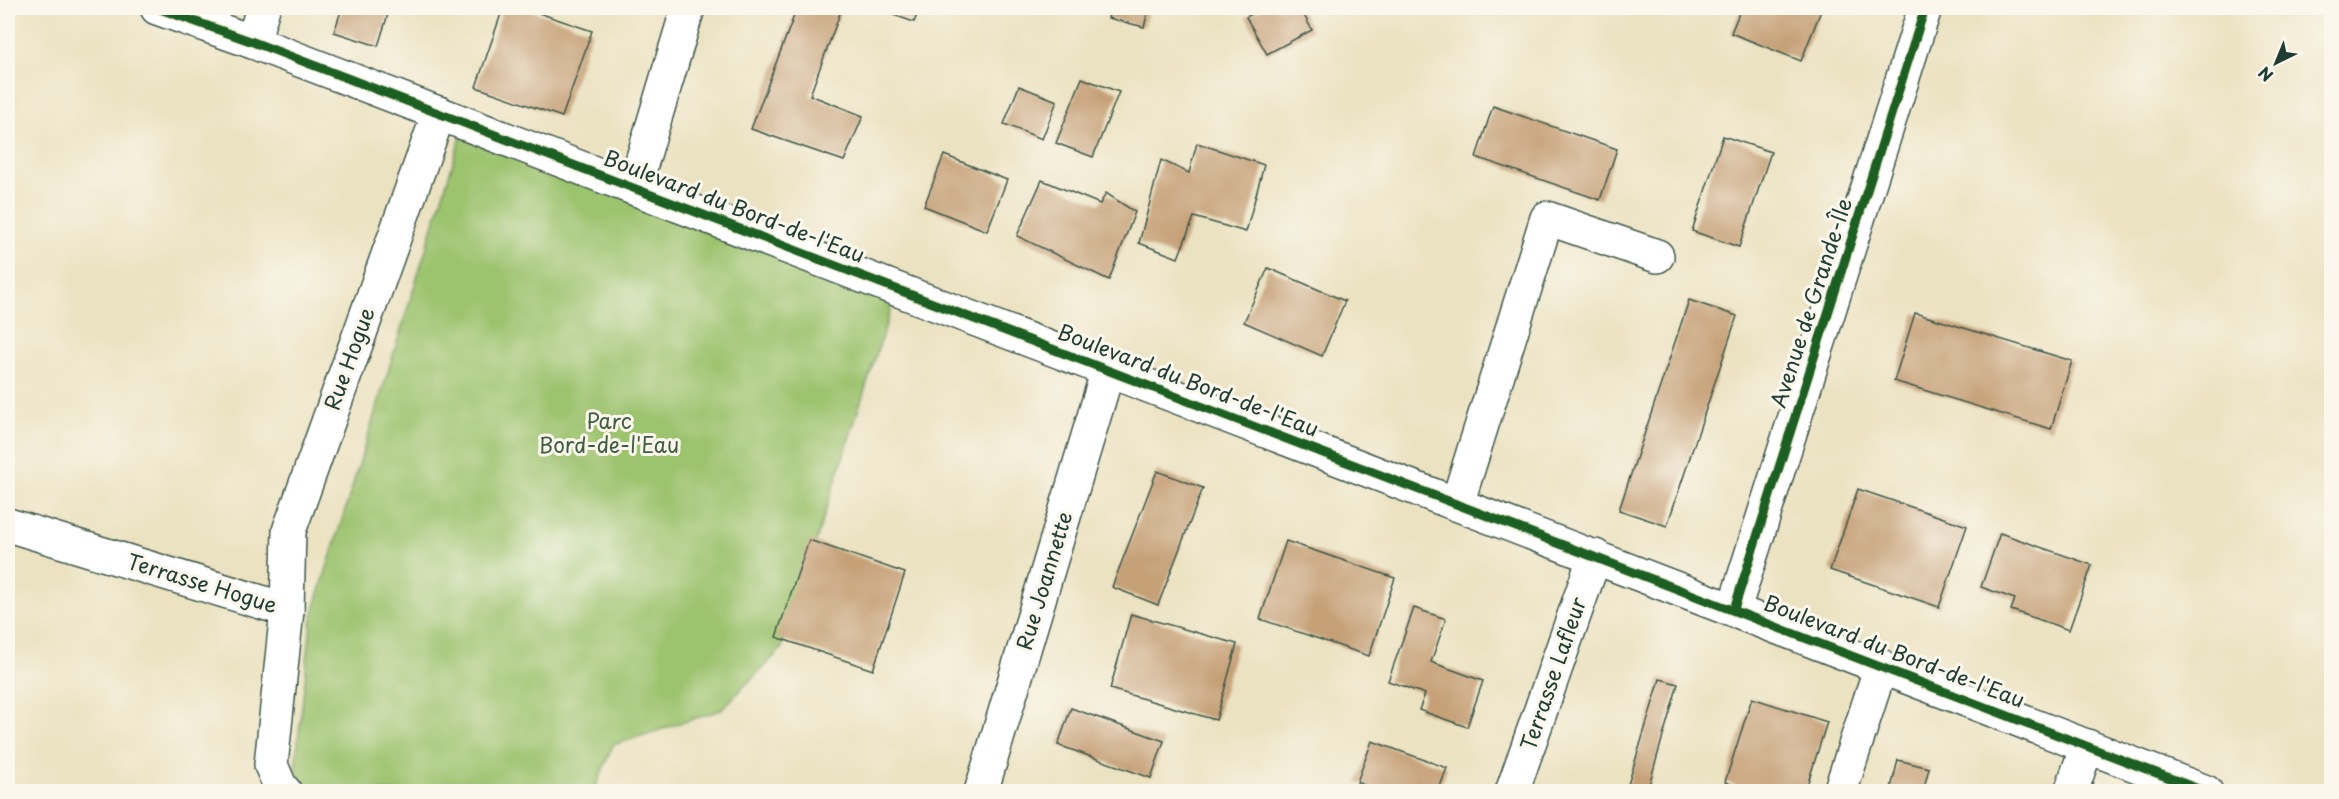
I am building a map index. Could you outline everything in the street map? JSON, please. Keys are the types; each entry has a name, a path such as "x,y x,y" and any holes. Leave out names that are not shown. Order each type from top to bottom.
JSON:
{"street":[{"name":"Boulevard du Bord-de-l'Eau","path":"157,8 439,113 2206,792"},
{"path":"253,42 263,8"},
{"path":"634,188 688,8"},
{"name":"Avenue de Grande-Île","path":"1734,609 1925,8"},
{"name":"Rue Hogue","path":"286,610 289,531 439,113"},
{"path":"1457,504 1547,218 1657,256"},
{"name":"Rue Joannette","path":"981,792 1108,370"},
{"name":"Terrasse Hogue","path":"8,525 286,610 271,765 285,792"},
{"name":"Terrasse Lafleur","path":"1512,792 1595,556"},
{"path":"1840,792 1881,666"},
{"path":"2071,792 2087,746"}],"green space":[{"name":"Parc Bord-de-l'Eau","path":"463,130 901,278 781,649 721,710 613,745 594,791 309,792 294,777 312,616"}],"building":[{"path":"342,8 390,8 378,46 334,32"},
{"path":"503,8 524,8 592,31 562,117 476,87"},
{"path":"797,8 842,8 810,95 863,116 844,161 751,129"},
{"path":"877,8 920,8 914,22"},
{"path":"1111,8 1149,8 1144,27 1108,18"},
{"path":"1263,8 1300,8 1312,30 1267,54 1246,17"},
{"path":"1741,8 1822,8 1801,61 1731,33"},
{"path":"1082,78 1119,92 1093,157 1056,143"},
{"path":"1019,86 1057,101 1042,139 1004,124"},
{"path":"1493,106 1617,149 1600,200 1476,157"},
{"path":"1723,136 1771,152 1739,247 1692,231"},
{"path":"1197,143 1264,165 1246,232 1194,217 1178,258 1139,243 1161,160 1189,173"},
{"path":"944,155 1007,180 987,231 924,206"},
{"path":"1042,180 1100,204 1106,193 1135,212 1109,280 1017,236"},
{"path":"1268,268 1345,301 1322,356 1244,322"},
{"path":"1689,300 1737,316 1667,526 1619,510"},
{"path":"1915,313 2072,361 2051,429 1894,381"},
{"path":"1157,471 1203,488 1158,605 1112,587"},
{"path":"1858,489 1967,526 1939,607 1830,570"},
{"path":"2000,533 2092,565 2069,630 2011,610 2015,599 1981,587"},
{"path":"809,540 905,573 873,670 776,637"},
{"path":"1286,541 1395,578 1369,656 1260,619"},
{"path":"1414,608 1446,619 1431,662 1483,681 1467,727 1419,710 1425,694 1388,681"},
{"path":"1131,614 1237,644 1216,720 1110,689"},
{"path":"1660,679 1678,684 1647,792 1639,792 1627,788"},
{"path":"1752,698 1827,722 1805,792 1754,792 1725,782"},
{"path":"1071,708 1164,741 1151,778 1058,745"},
{"path":"1372,741 1447,768 1438,792 1381,792 1357,782"},
{"path":"1898,760 1929,768 1923,792 1890,792"}],"cycle path":[{"path":"157,8 253,42 2206,792"},
{"path":"1734,609 1925,8"}]}
